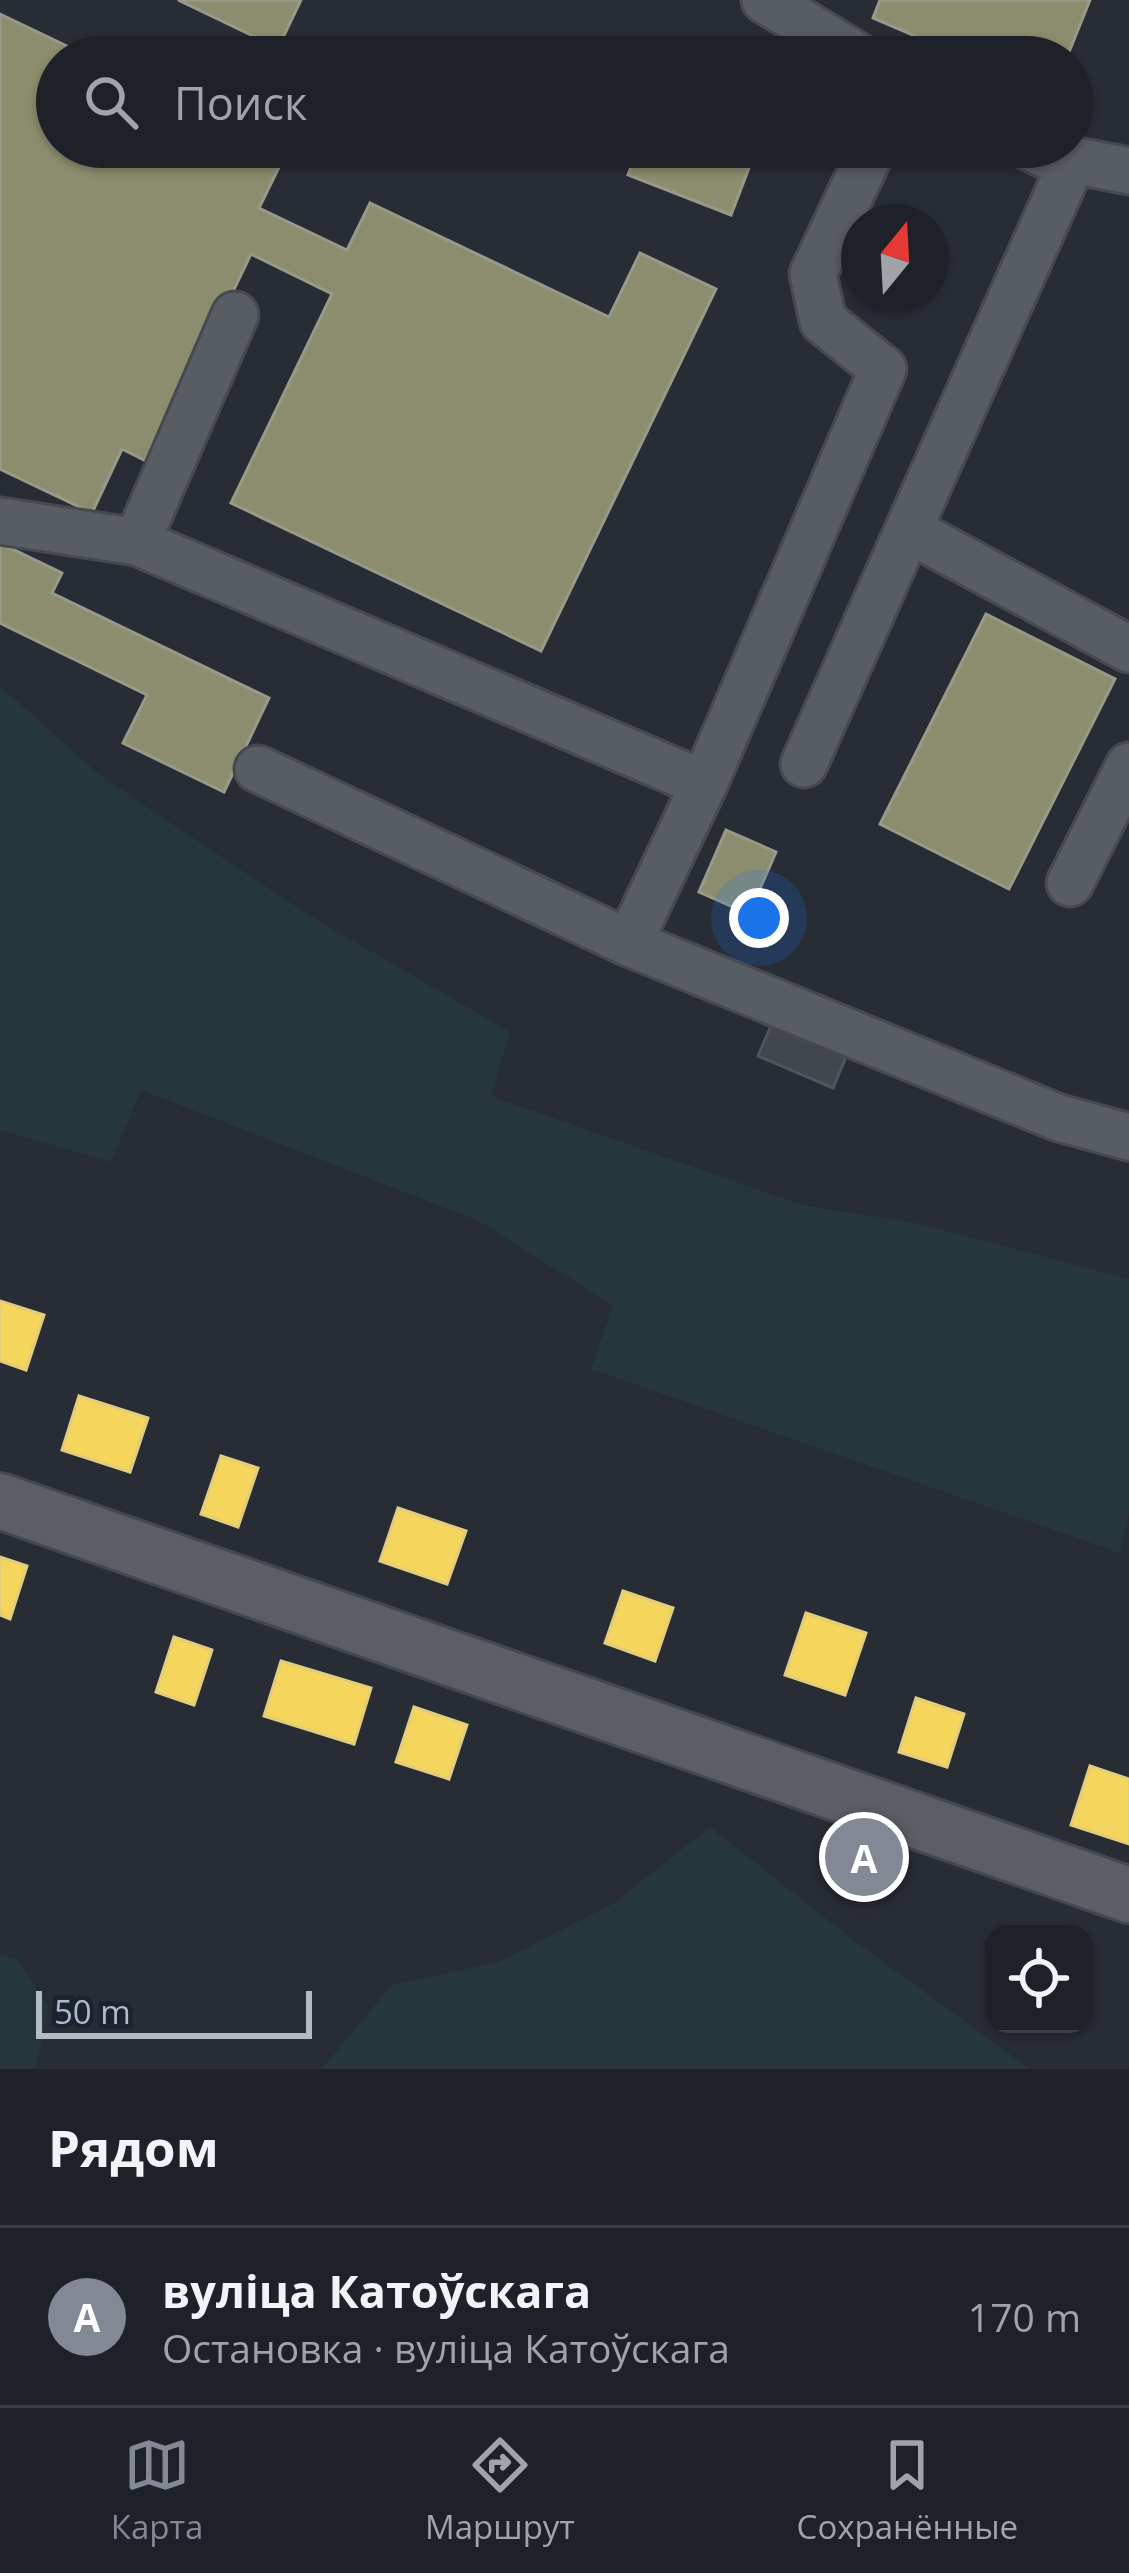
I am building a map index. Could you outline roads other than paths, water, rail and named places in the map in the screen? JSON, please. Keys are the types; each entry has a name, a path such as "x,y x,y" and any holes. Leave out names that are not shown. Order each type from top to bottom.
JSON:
{"main road":[{"path":"0,1501 1129,1895"}],"lane":[{"path":"765,0 825,36"},
{"path":"1093,164 1129,171"},
{"path":"629,943 704,784 883,369 823,321 813,274 863,168"},
{"path":"804,764 1069,168"},
{"path":"137,542 235,315"},
{"path":"0,521 137,542 704,784"},
{"path":"908,530 1129,649"},
{"path":"1070,883 1129,766"},
{"path":"258,769 629,943 1059,1118 1129,1137"}],"place":[{"name":"вуліца Катоўскага","path":"864,1857"}]}
